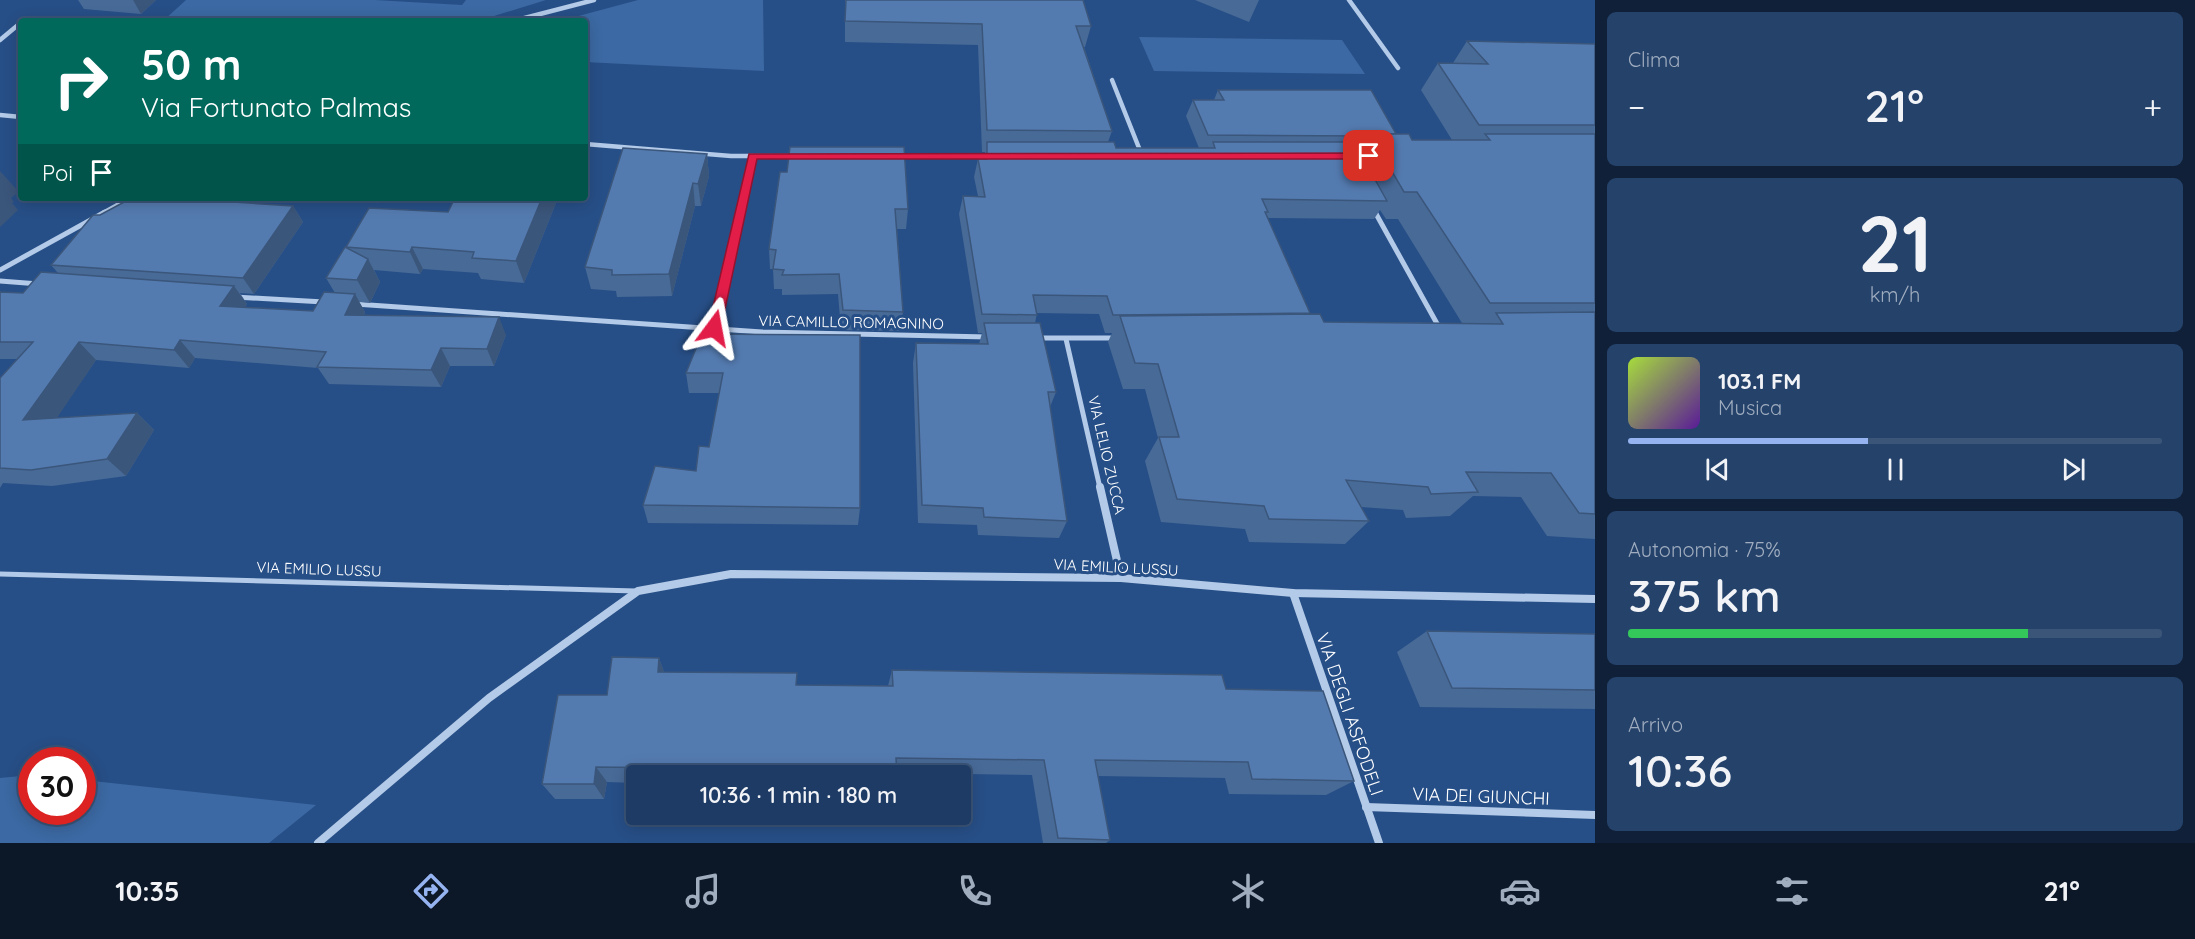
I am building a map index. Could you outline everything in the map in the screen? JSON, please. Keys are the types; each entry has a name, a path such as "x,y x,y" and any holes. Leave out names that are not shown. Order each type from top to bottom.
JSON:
{"street":[{"path":"525,18 594,0"},
{"path":"1349,0 1398,68"},
{"path":"0,40 18,25"},
{"path":"1112,81 1142,156 1130,156"},
{"path":"0,115 18,117"},
{"path":"588,144 752,156 810,156"},
{"path":"714,328 752,156"},
{"path":"893,156 999,156"},
{"path":"1368,198 1442,333"},
{"path":"0,270 125,201"},
{"path":"0,281 42,284"},
{"path":"231,296 337,303"},
{"name":"VIA CAMILLO ROMAGNINO","path":"349,304 762,332 996,337"},
{"path":"1431,333 1452,333"},
{"path":"1031,338 1125,338"},
{"name":"VIA LELIO ZUCCA","path":"1066,339 1121,578"},
{"name":"VIA EMILIO LUSSU","path":"318,843 489,698 638,591 731,574 1121,578 1293,593 1595,599"},
{"name":"VIA DEGLI ASFODELI","path":"1293,593 1379,843"},
{"name":"VIA DEI GIUNCHI","path":"1366,807 1595,815"}],"lane":[{"name":"VIA EMILIO LUSSU","path":"0,574 638,591"}],"shaded area":[{"path":"186,0 375,0 462,5 466,0 546,0 488,18 166,18"},
{"path":"638,0 763,0 764,71 588,62 588,18 571,18"},
{"path":"1139,37 1342,40 1365,74 1154,71"},
{"path":"18,776 18,825 96,825 96,781 316,805 269,843 0,843 0,778"}],"building":[{"path":"846,0 1083,0 1091,26 1076,26 1112,131 987,130 982,24 845,21"},
{"path":"1467,41 1595,44 1595,125 1479,125 1438,63 1488,64"},
{"path":"1218,90 1371,90 1396,134 1370,134 1369,136 1208,135 1193,100 1224,100"},
{"path":"1370,134 1409,134 1412,140 1490,140 1485,134 1595,134 1595,303 1490,303 1417,192 1404,192"},
{"path":"987,142 1114,142 1116,148 1215,148 1213,142 1354,142 1387,201 1262,199 1268,212 1265,212 1310,313 1113,315 1107,296 1033,295 1037,315 982,314 963,196 985,197 978,159 987,159"},
{"path":"790,147 904,147 908,209 895,209 903,312 843,310 839,274 782,275 784,270 773,269 776,250 769,249 780,172 787,172"},
{"path":"623,148 707,154 698,184 693,183 669,274 612,275 612,270 585,267"},
{"path":"126,201 218,201 293,206 243,278 51,265 93,215 100,215"},
{"path":"454,201 541,201 516,261 472,258 474,252 412,247 410,252 346,247 369,208 448,212"},
{"path":"345,247 368,259 357,280 326,278"},
{"path":"41,272 234,286 220,306 313,311 324,292 355,294 345,315 499,317 487,349 441,348 431,370 317,367 326,352 180,340 174,350 79,342 23,420 137,413 107,459 31,470 0,468 0,378 33,342 0,342 0,292 23,293"},
{"path":"1595,312 1595,514 1579,513 1551,473 1466,472 1478,492 1431,494 1428,487 1346,480 1369,521 1269,519 1264,506 1177,499 1159,437 1179,437 1158,364 1135,363 1120,316 1320,314 1324,322 1503,324 1496,313"},
{"path":"984,323 1040,323 1056,392 1048,392 1067,521 984,517 983,508 922,505 916,343 988,344"},
{"path":"702,334 860,335 860,508 643,505 655,466 696,471 699,446 709,447 723,373 686,373"},
{"path":"1427,631 1595,634 1595,690 1452,688"},
{"path":"612,657 659,658 658,672 797,673 796,685 893,686 892,670 1222,675 1226,689 1323,691 1354,781 1252,779 1248,762 1095,760 1110,840 1058,838 1044,760 896,758 896,765 626,765 626,767 596,767 594,784 542,784 558,695 607,695"}],"route":[{"path":"714,328 752,156 1369,156"}]}
